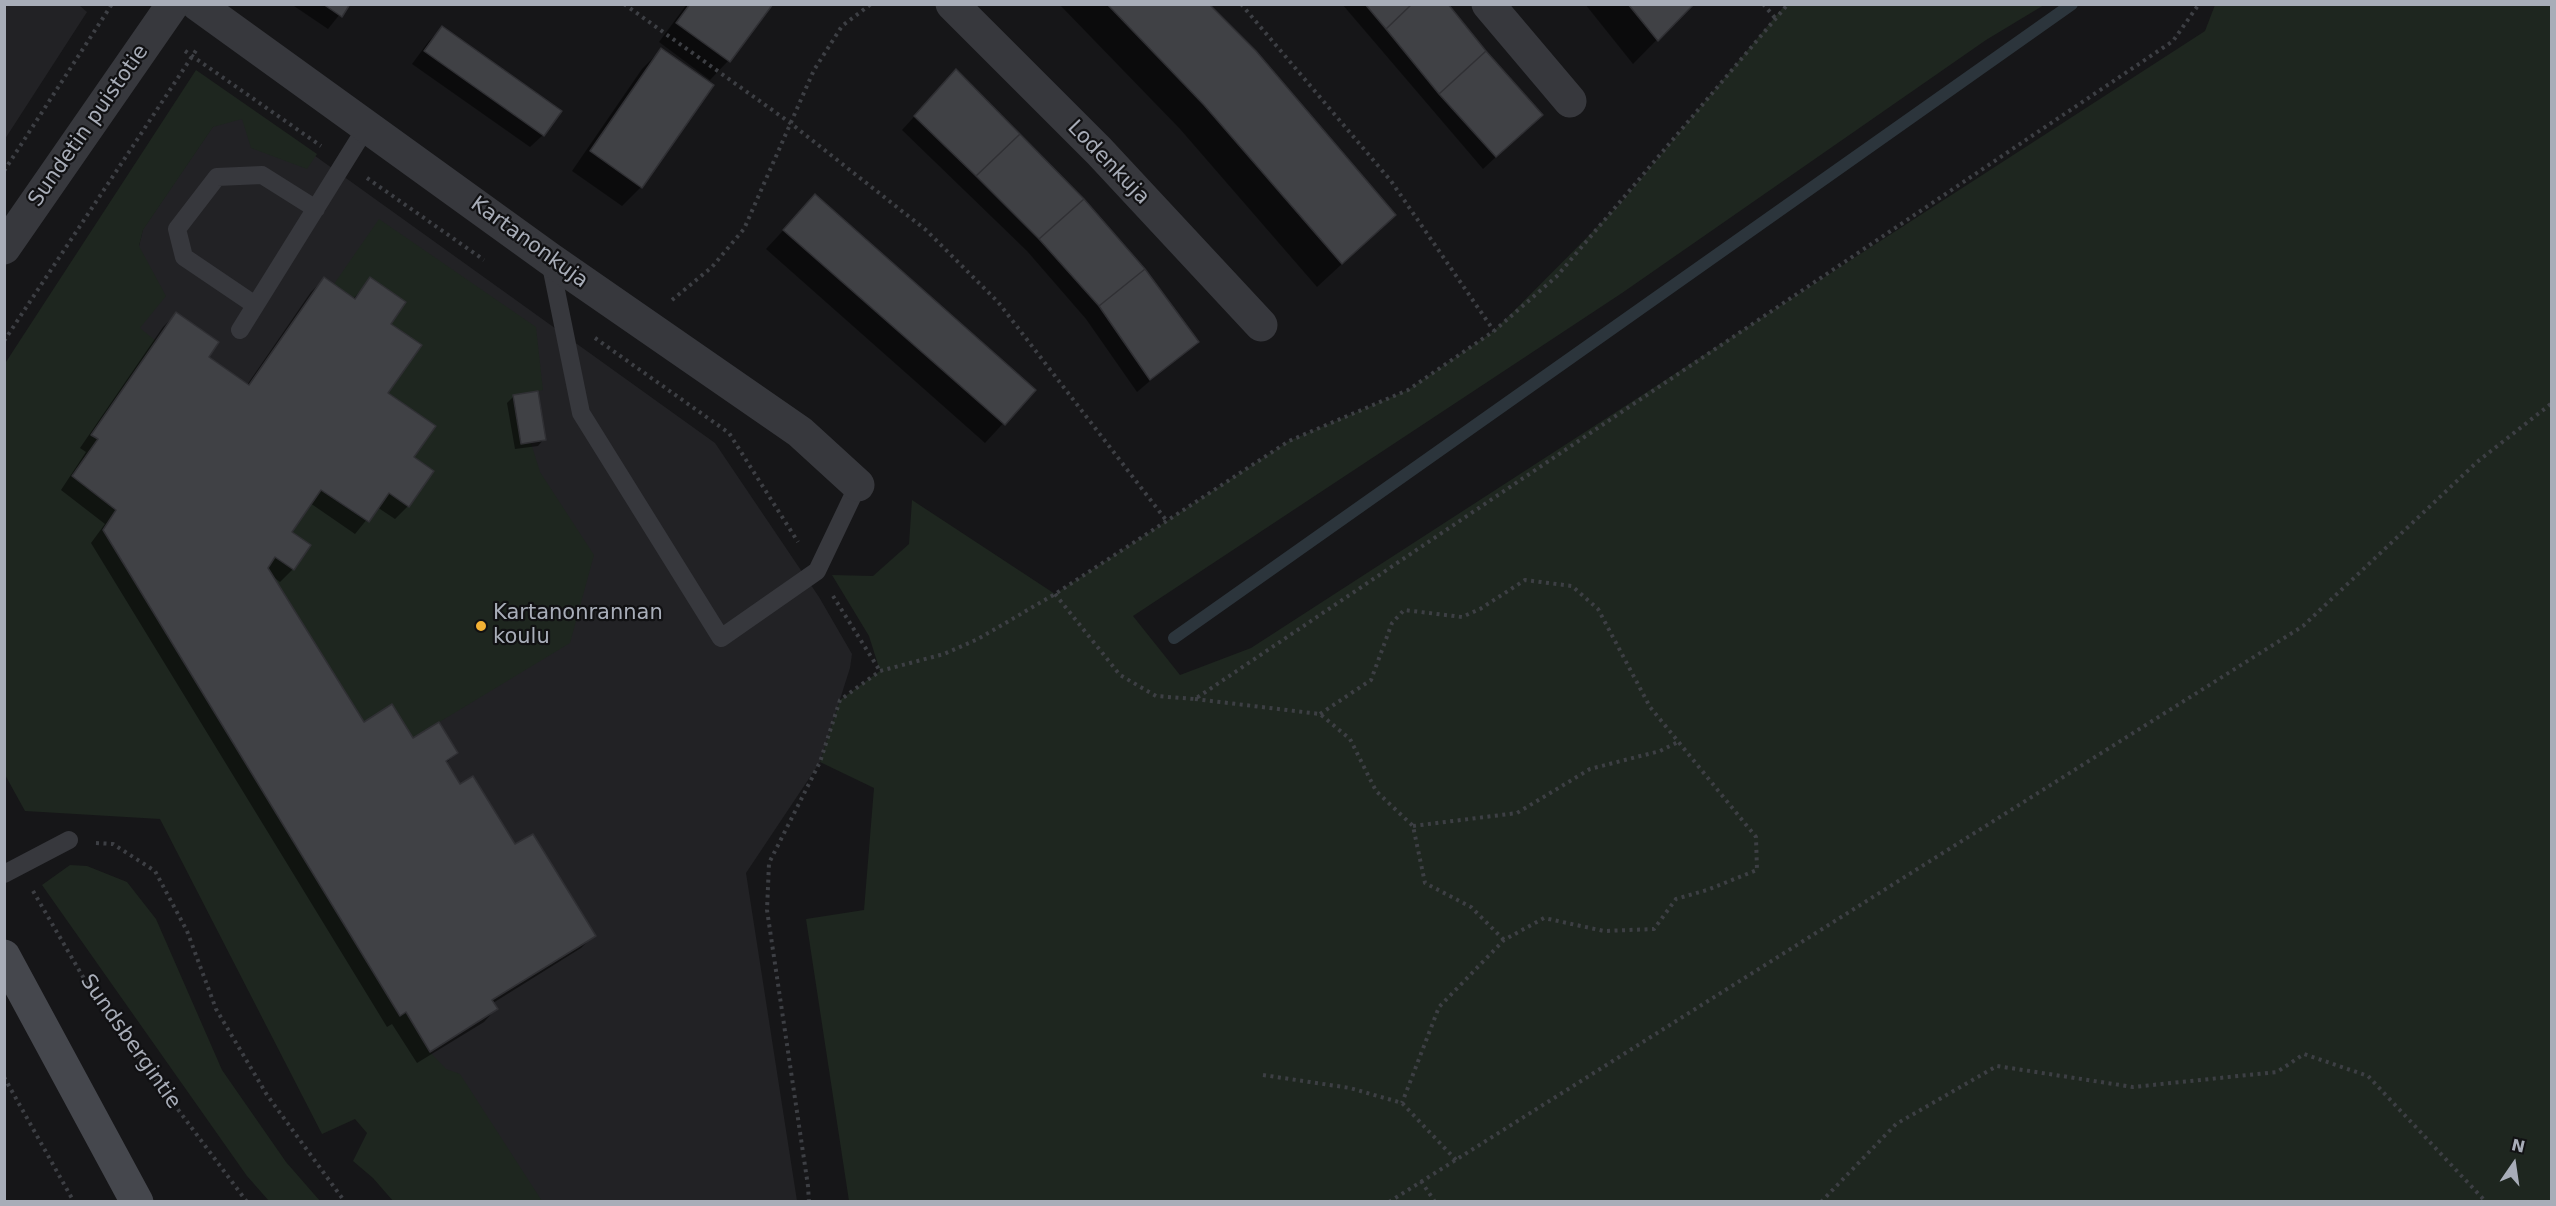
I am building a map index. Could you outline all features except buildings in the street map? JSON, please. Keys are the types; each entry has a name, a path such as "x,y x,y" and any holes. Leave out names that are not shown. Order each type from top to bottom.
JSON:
{"main road":[{"path":"4,956 137,1202"}],"street":[{"name":"Sundetin puistotie","path":"4,248 173,4"},
{"name":"Lodenkuja","path":"952,4 1099,151 1261,325"},
{"path":"1488,4 1570,101"},
{"name":"Kartanonkuja","path":"209,14 550,259 800,432 858,485"}],"lane":[{"path":"240,330 367,126"},
{"path":"255,306 184,257 177,229 217,177 262,175 316,209"},
{"path":"550,259 581,413 721,638 817,571 858,485"},
{"path":"4,874 69,840"}],"path":[{"path":"4,171 112,4"},
{"path":"624,4 789,122 926,230 998,302 1166,520"},
{"path":"611,349 712,267 744,229 789,122 814,70 842,26 871,4"},
{"path":"1241,4 1391,181 1494,331"},
{"path":"1763,4 1776,19"},
{"path":"809,1202 767,910 768,863 820,762 840,700 880,671 944,654 978,639 1055,594 1289,441 1408,390 1494,331 1557,276 1788,4"},
{"path":"1195,699 2173,41 2199,4"},
{"path":"4,341 191,55 209,14"},
{"path":"1389,1202 2302,626 2477,462 2552,403"},
{"path":"1320,714 1371,680 1392,623 1404,610 1462,617 1480,609 1525,580 1572,586 1598,609 1650,707 1756,837 1757,870 1707,890 1676,899 1654,928 1604,931 1544,918 1504,940 1439,1007 1402,1103"},
{"path":"1055,594 1120,675 1156,696 1320,714 1350,739 1376,791 1413,826 1425,883 1471,908 1504,940"},
{"path":"1413,826 1517,813 1590,769 1660,751 1678,742"},
{"path":"69,840 113,844 155,871 187,931 216,1009 267,1095 345,1202"},
{"name":"Sundsbergintie","path":"29,885 97,1000 247,1202"},
{"path":"1821,1202 1896,1124 1997,1066 2133,1087 2277,1072 2304,1054 2368,1076 2486,1202"},
{"path":"1263,1075 1350,1088 1402,1103 1456,1160"},
{"path":"4,1077 74,1202"},
{"path":"1421,1181 1434,1202"}],"shaded area":[{"path":"5,4 79,5 87,12 5,139"},
{"path":"1785,5 2044,5 1986,40 1622,293 1133,616 1180,675 1251,648 2205,31 2215,5 2551,5 2551,1201 849,1201 806,919 864,910 874,788 820,762 840,700 880,671 869,636 832,575 873,576 909,544 912,500 1055,594 1289,441 1408,390 1494,331 1620,204"},
{"path":"196,70 317,154 307,169 251,148 242,119 213,127 143,230 139,246 166,296 140,328 156,341 91,434 98,439 73,476 116,510 103,530 400,1015 406,1012 430,1052 446,1069 460,1074 542,1201 393,1201 373,1178 353,1161 367,1133 355,1119 322,1134 160,819 25,811 4,773 4,365"},
{"name":"Kartanonrannan koulu","path":"233,97 715,443 819,597 852,654 850,668 820,762 746,873 797,1201 513,1201 13,430 139,246 143,229"},
{"path":"379,219 536,327 543,390 513,396 521,444 531,443 540,472 594,555 570,643 413,738 392,705 364,722 268,568 275,557 294,570 311,546 292,532 321,490 368,522 389,493 409,507 434,471 414,457 435,426 388,393 421,346 334,284"},
{"path":"70,865 87,866 127,882 156,919 222,1070 286,1162 320,1201 269,1201 247,1176 42,885"}],"waterway":[{"path":"1174,638 2072,4"}],"place":[{"name":"Kartanonrannan koulu","path":"481,626"}]}
